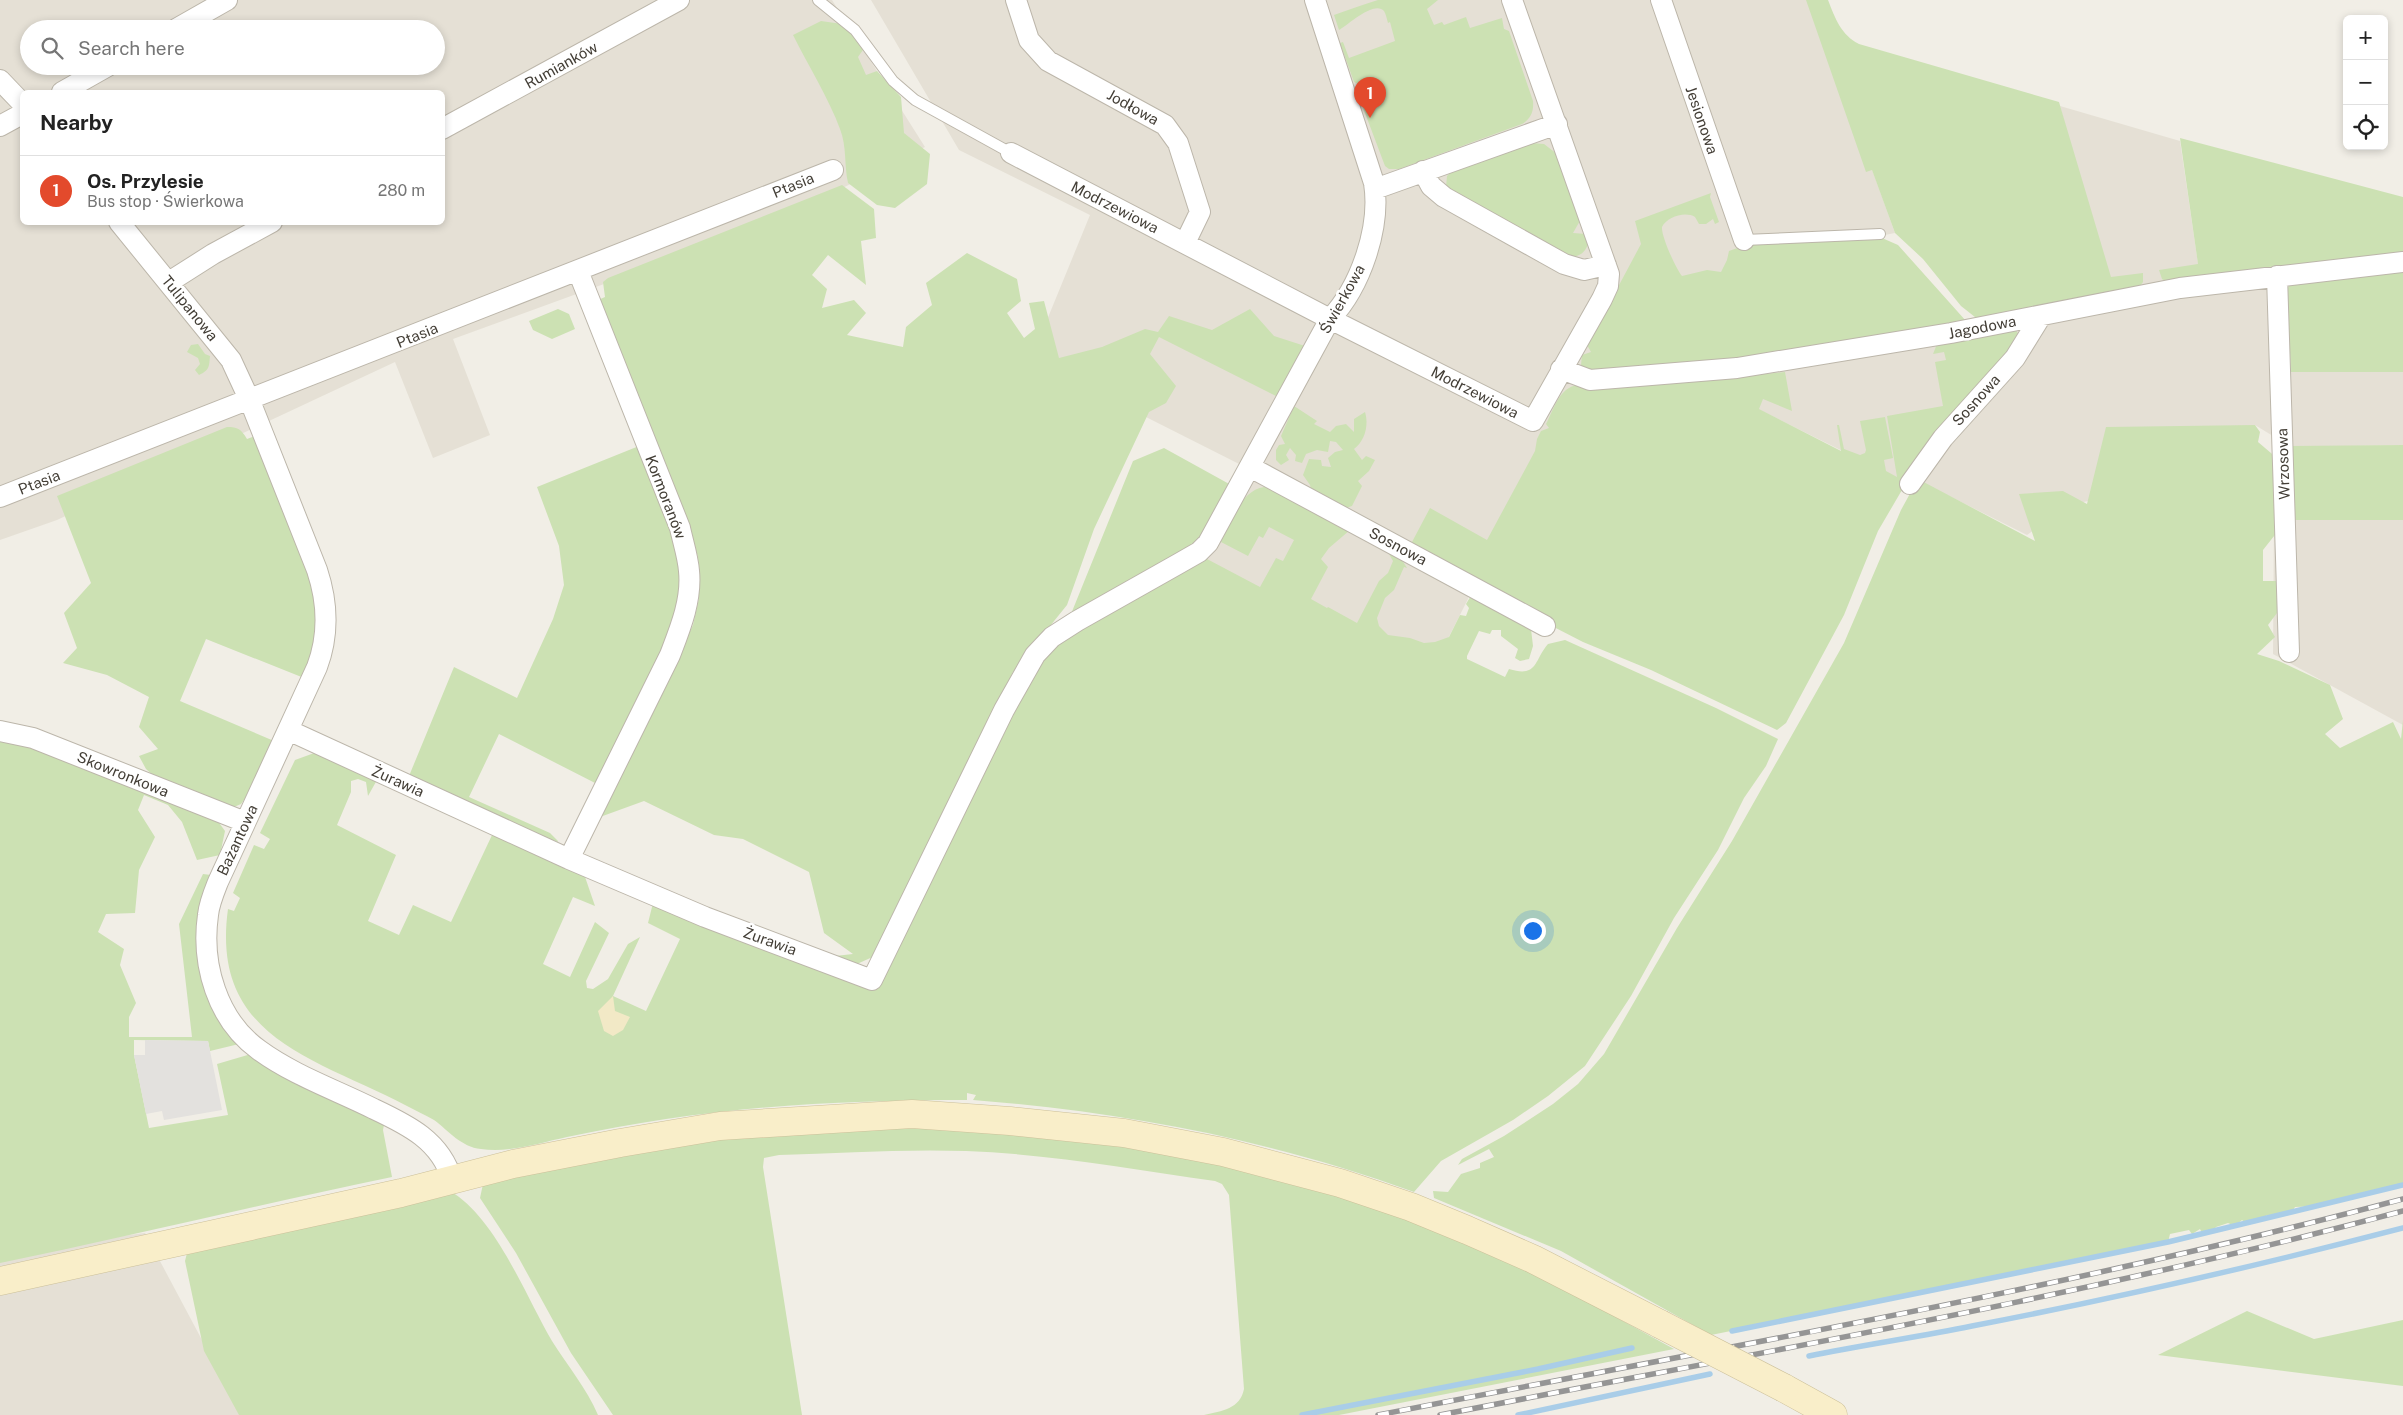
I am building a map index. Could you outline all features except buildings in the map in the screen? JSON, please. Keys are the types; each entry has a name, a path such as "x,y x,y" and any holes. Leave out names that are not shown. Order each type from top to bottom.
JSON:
{"main road":[{"path":"0,1281 401,1193 513,1164 720,1126 912,1114 1010,1121 1124,1133 1223,1152 1340,1183 1411,1207 1533,1259 1833,1415"}],"street":[{"path":"192,20 227,0"},
{"name":"Jodłowa","path":"1016,0 1029,40 1048,60 1165,125 1178,143 1200,212 1185,243"},
{"name":"Świerkowa","path":"1076,621 1199,552 1208,542 1330,319 1342,304 1367,253 1372,233 1374,189 1315,0"},
{"name":"Modrzewiowa","path":"1011,153 1330,319 1533,421 1606,291 1609,278 1557,124 1512,0"},
{"name":"Jesionowa","path":"1661,0 1744,240"},
{"name":"Rumianków","path":"445,127 670,2"},
{"path":"66,90 92,75"},
{"path":"0,80 20,101"},
{"path":"0,126 20,115"},
{"path":"1374,189 1557,124"},
{"name":"Ptasia","path":"0,497 250,401 832,170"},
{"path":"1423,172 1431,186 1444,197 1569,266 1590,270 1606,265"},
{"name":"Tulipanowa","path":"122,225 231,360 250,401"},
{"path":"169,282 213,254 266,225"},
{"name":"Jagodowa","path":"1561,369 1590,380 1737,368 2041,316 2180,288 2403,262"},
{"name":"Kormoranów","path":"569,859 670,655 682,623 688,594 690,571 680,528 578,271"},
{"name":"Wrzosowa","path":"2277,276 2288,652"},
{"name":"Sosnowa","path":"1910,484 1943,438 2015,358 2041,316"},
{"name":"Bażantowa","path":"250,401 317,570 325,598 326,626 322,655 244,822 218,882 208,913 206,948 212,983 236,1026 260,1051 290,1068 407,1125 422,1136 443,1157 452,1180"},
{"name":"Sosnowa","path":"1250,467 1545,626"},
{"name":"Żurawia","path":"288,730 569,859 705,917 872,980 1018,683 1035,654 1052,637 1076,621"},
{"name":"Skowronkowa","path":"0,731 33,738 244,822"}],"lane":[{"path":"818,0 855,30 893,81 915,100 1011,153"},
{"path":"1744,240 1880,234"}],"shaded area":[{"path":"0,0 832,0 925,147 774,222 453,339 490,435 433,458 395,362 57,520 0,540"},
{"path":"871,0 1811,0 1895,233 1726,266 1708,299 1632,275 1477,569 1468,599 1424,686 1197,571 1253,471 1031,359 1090,215 959,150"},
{"path":"2060,106 2180,141 2200,277 2283,269 2290,372 2403,372 2403,445 2291,447 2255,425 2088,501 2070,505 2027,535 1923,483 1899,479 1705,383 1694,367 2111,293"},
{"path":"2274,519 2403,519 2403,725 2273,654"},
{"path":"145,1040 208,1041 222,1110 164,1120 162,1111 146,1114 134,1055 145,1055"},
{"path":"145,1233 242,1415 0,1415 0,1251"}],"green space":[{"path":"1378,0 1438,0 1427,9 1434,25 1442,22 1444,25 1466,17 1470,28 1502,18 1504,29 1509,31 1533,101 1530,117 1522,124 1399,169 1389,169 1385,166 1359,97 1362,90 1360,85 1354,82 1340,43 1343,42 1349,58 1395,41 1390,22 1388,23 1384,11 1380,8 1367,11 1339,30 1334,15"},
{"path":"1806,0 1828,0 1843,31 1859,44 2059,102 2111,277 2143,273 2143,282 2140,286 1980,321 1961,306 1923,259 1895,233 1872,170 1866,172"},
{"path":"821,21 842,24 865,47 858,57 866,75 877,71 901,97 904,133 930,154 927,184 895,208 877,205 848,183 844,142 840,129 793,35"},
{"path":"2180,138 2403,197 2403,255 2269,267 2165,281 2162,279 2159,270 2198,264"},
{"path":"1531,143 1544,144 1557,154 1581,219 1573,233 1586,234 1588,244 1579,255 1569,257 1446,187 1447,176 1451,172"},
{"path":"842,185 874,209 876,238 861,241 866,285 828,255 812,275 827,289 822,308 854,300 866,313 847,335 903,347 906,327 932,305 926,283 967,253 1017,279 1021,301 1007,313 1024,338 1035,329 1029,303 1044,301 1059,358 1102,347 1145,329 1158,332 1169,316 1212,330 1250,309 1274,336 1305,346 1276,396 1159,337 1150,354 1176,386 1166,403 1149,412 1094,529 1067,605 1013,672 877,955 857,964 835,956 853,954 824,933 809,872 743,839 714,835 644,801 600,817 693,625 699,598 698,557 690,530 598,300 605,297 603,282 608,278"},
{"path":"1711,193 1710,197 1719,222 1715,224 1713,219 1706,224 1699,224 1695,217 1691,215 1681,215 1668,220 1662,227 1669,252 1682,276 1707,270 1721,272 1729,251 1751,243 1882,238 1898,245 1966,321 1794,354 1641,370 1585,370 1581,365 1582,355 1591,352 1587,345 1641,244 1635,221"},
{"path":"2403,270 2403,372 2291,372 2287,292 2289,284"},
{"path":"558,309 569,314 575,329 552,339 533,330 529,321"},
{"path":"2016,330 2020,337 1916,466 1878,531 1844,615 1786,723 1777,730 1651,670 1583,642 1548,624 1430,556 1412,542 1430,508 1487,540 1535,451 1537,439 1541,431 1549,428 1546,424 1559,398 1566,390 1577,385 1712,379 1785,372 1792,411 1763,399 1759,409 1841,451 1837,425 1839,425 1844,449 1860,455 1865,453 1866,450 1860,421 1885,417 1893,458 1884,460 1886,471 1897,477 1887,416 1943,406 1935,362 1946,360 1944,352 1933,354 1937,344"},
{"path":"198,344 205,354 210,356 208,367 199,375 195,370 200,364 198,358 187,352 191,345"},
{"path":"1294,406 1317,421 1314,424 1330,432 1336,426 1346,424 1354,432 1354,419 1365,412 1367,422 1365,432 1361,442 1354,449 1362,460 1366,456 1375,460 1369,471 1358,481 1362,486 1352,506 1346,508 1313,497 1310,485 1303,475 1309,459 1321,460 1322,466 1331,467 1328,458 1335,452 1343,450 1336,442 1330,441 1328,452 1317,450 1306,454 1302,463 1295,461 1296,455 1290,448 1286,455 1289,460 1281,465 1276,460 1276,450 1279,445 1285,444 1281,436"},
{"path":"2255,425 2260,432 2258,442 2278,459 2278,531 2263,550 2263,581 2280,581 2280,609 2268,625 2275,637 2257,654 2279,661 2330,685 2343,719 2325,734 2340,748 2393,722 2401,739 2403,720 2403,1185 2318,1206 2295,1207 2292,1212 2272,1217 2268,1215 2247,1224 2242,1220 2235,1226 2228,1223 2216,1227 2212,1232 2203,1235 2200,1229 2192,1234 2189,1230 2170,1234 2168,1242 1711,1335 1561,1251 1434,1198 1433,1191 1448,1192 1461,1174 1480,1168 1480,1163 1494,1157 1489,1149 1458,1165 1462,1159 1504,1136 1553,1104 1578,1084 1604,1054 1677,928 1732,841 1844,643 1901,510 1918,479 2035,541 2019,494 2063,491 2087,504 2106,427"},
{"path":"227,427 239,429 247,439 255,436 308,571 316,609 314,647 304,678 206,639 180,701 274,741 247,796 241,804 234,807 155,777 146,769 139,756 158,749 139,727 149,697 107,675 63,663 77,648 64,613 91,583 57,496"},
{"path":"2403,445 2403,520 2289,520 2289,446"},
{"path":"639,446 671,527 680,559 682,599 669,641 599,785 499,734 469,797 550,833 559,842 542,837 409,776 454,667 517,698 553,619 564,585 559,546 537,487"},
{"path":"1164,448 1231,485 1218,512 1203,534 1169,562 1071,614 1133,461"},
{"path":"1264,487 1271,488 1350,530 1329,548 1321,559 1328,567 1311,599 1357,623 1379,581 1388,573 1393,561 1389,554 1392,553 1402,560 1407,568 1404,567 1394,590 1385,598 1377,618 1379,626 1388,635 1410,638 1424,643 1435,642 1449,637 1460,615 1466,616 1469,608 1466,604 1472,594 1531,629 1533,646 1529,659 1520,661 1515,658 1518,649 1501,636 1501,630 1492,630 1490,634 1479,631 1467,659 1505,677 1509,669 1525,671 1530,669 1548,644 1565,640 1716,708 1778,739 1766,766 1744,798 1718,850 1674,918 1631,996 1585,1066 1548,1096 1513,1120 1441,1161 1414,1192 1306,1157 1252,1143 1197,1131 1086,1112 973,1100 976,1095 967,1093 967,1100 816,1104 704,1114 616,1127 514,1149 492,1150 474,1148 456,1138 434,1120 306,1057 277,1038 253,1016 236,988 227,953 228,909 234,911 240,898 233,893 254,845 264,849 270,839 260,833 295,760 317,752 377,780 368,796 366,782 358,779 351,781 351,792 337,825 396,855 368,921 399,935 413,905 451,922 493,833 584,874 595,906 573,897 543,964 570,977 595,922 609,933 586,981 587,988 593,989 608,979 628,944 640,937 613,996 646,1011 680,939 648,923 653,903 748,944 878,989 1024,688 1049,652 1065,639 1207,559 1260,587 1276,558 1283,561 1294,540 1269,527 1263,538 1259,536 1248,556 1221,542 1242,501 1249,494"},
{"path":"0,740 28,742 217,820 225,831 220,855 197,860 182,822 168,805 144,795 138,810 155,837 139,870 135,913 106,914 98,932 124,949 120,965 136,1003 129,1017 129,1037 192,1037 179,924 203,874 211,875 200,915 239,1044 210,1051 208,1041 134,1040 134,1055 149,1128 228,1115 217,1064 251,1054 384,1125 383,1130 392,1177 0,1263"},
{"path":"888,1125 1037,1131 1215,1159 1418,1219 1605,1305 1610,1314 1674,1349 1339,1415 1204,1415 1224,1410 1234,1405 1239,1401 1244,1389 1229,1195 1222,1184 1215,1181 1028,1155 919,1150 779,1155 764,1158 763,1167 802,1415 613,1415 571,1353 516,1253 480,1198 483,1184 667,1143"},
{"path":"450,1191 466,1203 482,1219 495,1238 552,1341 583,1386 598,1415 239,1415 204,1351 185,1261 187,1253"},
{"path":"2247,1311 2314,1339 2403,1320 2403,1386 2158,1355"}],"sand":[{"path":"613,996 615,1011 630,1017 623,1030 613,1036 604,1031 598,1011"}],"waterway":[{"path":"1732,1331 2168,1242 2403,1185"},
{"path":"1809,1356 1952,1330 2135,1292 2242,1268 2403,1228"},
{"path":"1302,1415 1538,1369 1632,1348"},
{"path":"1518,1415 1710,1374"}],"railway":[{"path":"1378,1415 1892,1316 2021,1289 2149,1261 2403,1199"},
{"path":"1440,1415 2044,1296 2284,1242 2403,1211"}],"place":[{"name":"Os. Przylesie","path":"1370,118"}]}
